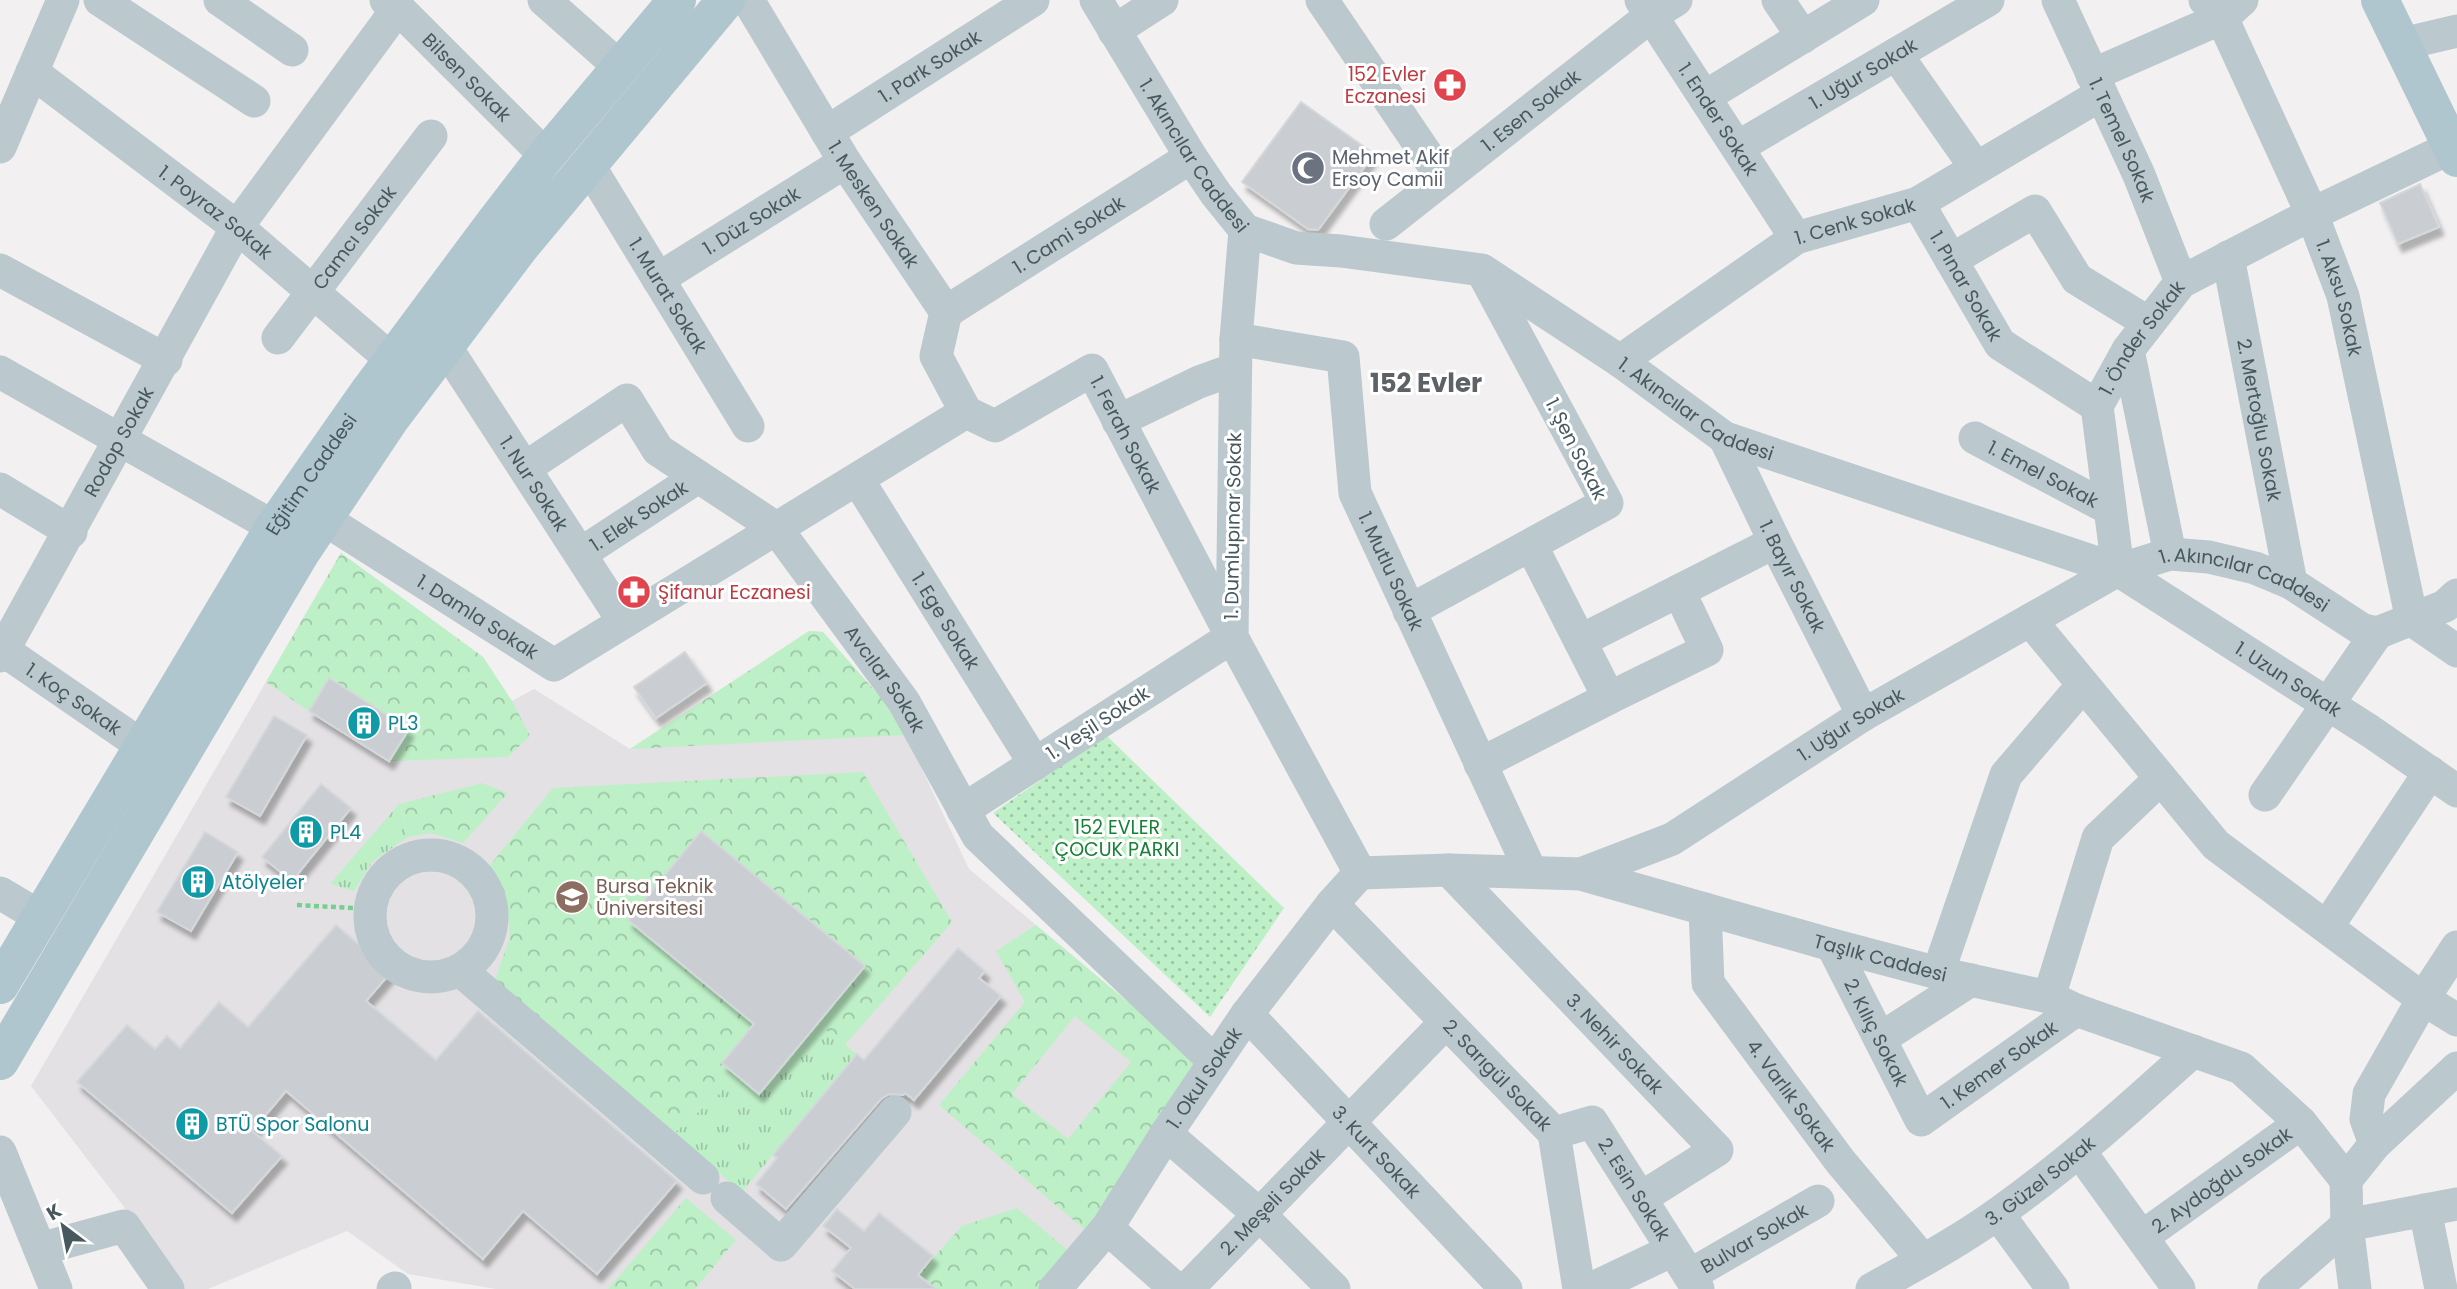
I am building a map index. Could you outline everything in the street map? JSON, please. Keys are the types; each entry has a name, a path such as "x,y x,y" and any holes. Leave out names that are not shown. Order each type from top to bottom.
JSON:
{"main road":[{"name":"Eğitim Caddesi","path":"0,985 274,527 392,360 546,156 677,0"},
{"name":"Eğitim Caddesi","path":"0,1061 293,566 391,418 520,247 726,0"},
{"path":"2380,0 2452,141"}],"street":[{"path":"2,136 63,0"},
{"path":"100,0 254,101"},
{"path":"220,0 292,50"},
{"path":"544,0 621,68"},
{"name":"1. Mesken Sokak","path":"748,0 845,162 946,312"},
{"name":"1. Park Sokak","path":"827,132 1033,0"},
{"name":"1. Akıncılar Caddesi","path":"1096,0 1191,157 1245,230 1296,248 1341,251 1482,270 1620,361 1726,438 2118,570 2170,554 2209,557 2255,568 2291,583 2363,630 2377,633"},
{"path":"1114,31 1162,0"},
{"path":"1322,0 1443,179"},
{"path":"1778,0 1803,37"},
{"path":"1706,96 1863,0"},
{"name":"1. Uğur Sokak","path":"1738,147 1988,0"},
{"name":"1. Temel Sokak","path":"2058,0 2139,176 2181,282"},
{"name":"Bilsen Sokak","path":"392,4 546,156"},
{"name":"Rodop Sokak","path":"2,653 12,608 71,532 237,228 392,4"},
{"name":"1. Esen Sokak","path":"1386,224 1657,5"},
{"name":"1. Ender Sokak","path":"1657,5 1706,96 1796,237"},
{"name":"1. Cenk Sokak","path":"1620,361 1796,237 1918,203 1976,168 2096,85 2223,6"},
{"name":"1. Aksu Sokak","path":"2223,6 2312,214 2343,296 2412,620"},
{"path":"2402,44 2457,31"},
{"path":"1896,54 1976,168"},
{"name":"1. Poyraz Sokak","path":"32,72 237,228 392,360"},
{"name":"Camcı Sokak","path":"278,338 431,136"},
{"name":"1. Önder Sokak","path":"2118,570 2097,406 2128,350 2149,323 2181,282 2452,141"},
{"name":"1. Cami Sokak","path":"946,312 1191,157"},
{"name":"1. Düz Sokak","path":"658,279 845,162"},
{"name":"1. Murat Sokak","path":"588,164 748,426"},
{"name":"1. Pınar Sokak","path":"1918,203 2000,344 2097,406"},
{"path":"1951,260 2035,211 2077,279 2149,323"},
{"name":"1. Dumlupınar Sokak","path":"1245,230 1236,354 1232,637 1360,873"},
{"name":"2. Mertoğlu Sokak","path":"2228,257 2291,583"},
{"path":"0,270 166,360"},
{"name":"1. Şen Sokak","path":"1409,611 1608,503 1482,270"},
{"path":"776,528 966,412 936,356 946,312"},
{"name":"1. Nur Sokak","path":"445,346 624,622"},
{"path":"2128,350 2170,554"},
{"path":"1118,421 1199,382 1236,354"},
{"name":"1. Mutlu Sokak","path":"1236,354 1343,356 1355,493 1531,872"},
{"name":"1. Ferah Sokak","path":"966,412 995,426 1092,370 1232,637"},
{"path":"0,372 274,527"},
{"name":"Avcılar Sokak","path":"524,468 627,400 658,450 776,528 904,702 978,836 1214,1061"},
{"name":"1. Bayır Sokak","path":"1726,438 1775,542 1863,715"},
{"name":"1. Emel Sokak","path":"1975,438 2110,509"},
{"name":"1. Elek Sokak","path":"580,554 698,477"},
{"name":"1. Ege Sokak","path":"858,480 1035,764"},
{"path":"0,489 71,532"},
{"name":"1. Damla Sokak","path":"324,519 554,665 776,528"},
{"path":"1580,641 1775,542"},
{"path":"1531,545 1609,698"},
{"name":"1. Uğur Sokak","path":"1581,874 1672,839 1863,715 2118,570"},
{"name":"1. Uzun Sokak","path":"2118,570 2328,704 2457,791"},
{"path":"1480,764 1707,650 1679,591"},
{"path":"2264,794 2377,633 2445,606 2457,595"},
{"path":"2030,620 2216,845 2423,999 2457,1020"},
{"path":"2412,620 2457,651"},
{"name":"1. Yeşil Sokak","path":"963,810 1232,637"},
{"name":"1. Koç Sokak","path":"2,653 144,747"},
{"path":"1938,973 2006,775 2083,685"},
{"path":"2327,927 2430,772"},
{"path":"2063,1003 2098,838 2160,779"},
{"path":"429,855 449,857 467,865 482,880 491,899 493,920 489,940 478,958 461,971 442,977 422,978 403,971 387,959 375,943 370,923 371,909 379,884 391,869 409,859 429,855"},
{"name":"Taşlık Caddesi","path":"1360,873 1449,870 1581,874 1832,946 2063,1003 2241,1068 2301,1122 2346,1180"},
{"name":"3. Nehir Sokak","path":"1449,870 1717,1150 1642,1198"},
{"name":"1. Okul Sokak","path":"1055,1289 1107,1228 1247,1014 1332,904 1360,873"},
{"path":"0,893 42,918"},
{"name":"2. Sarıgül Sokak","path":"1332,904 1554,1133 1579,1289"},
{"name":"4. Varlık Sokak","path":"1705,909 1708,983 1840,1161 1923,1261"},
{"name":"2. Kılıç Sokak","path":"1832,946 1921,1120"},
{"path":"2375,1144 2366,1119 2369,1094 2423,999 2457,947"},
{"path":"461,971 781,1245 895,1112"},
{"path":"1880,1039 1971,979"},
{"name":"1. Kemer Sokak","path":"1921,1120 2063,1003"},
{"name":"3. Kurt Sokak","path":"1247,1014 1506,1289"},
{"name":"2. Meşeli Sokak","path":"1188,1289 1446,1022"},
{"name":"3. Güzel Sokak","path":"1871,1289 1923,1261 1998,1214 2080,1152 2193,1051"},
{"path":"2355,1289 2347,1225 2346,1180 2375,1144 2457,1068"},
{"name":"2. Esin Sokak","path":"1554,1133 1592,1122 1687,1271"},
{"name":"2. Aydoğdu Sokak","path":"2142,1237 2301,1122"},
{"path":"1166,1134 1261,1216 1334,1289"},
{"path":"0,1152 56,1289"},
{"path":"2080,1152 2179,1289"},
{"name":"Bulvar Sokak","path":"1591,1289 1687,1271 1818,1201"},
{"path":"2274,1289 2347,1225 2441,1207 2441,1289"},
{"path":"1998,1214 2053,1289"},
{"path":"40,1249 124,1226 167,1289"},
{"path":"1107,1228 1176,1289"}],"path":[{"path":"297,905 371,909"}],"shaded area":[{"name":"Bursa Teknik Üniversitesi","path":"341,553 483,657 512,701 534,689 630,749 809,631 823,632 897,716 969,869 1202,1064 1041,1289 496,1289 408,1274 347,1231 208,1289 181,1289 128,1212 31,1086"}],"green space":[{"path":"341,553 483,657 512,701 530,736 508,757 389,761 409,728 329,678 309,711 266,682"},
{"path":"809,631 823,632 897,716 906,735 630,749"},
{"name":"152 EVLER ÇOCUK PARKI","path":"1106,735 1284,908 1210,1017 993,813"},
{"path":"863,772 952,922 845,1045 817,1023 754,1024 722,1063 722,1091 673,1134 495,980 510,937 507,903 490,865 553,788"},
{"path":"482,783 508,793 463,843 431,833 408,837 399,804"},
{"path":"399,804 408,837 373,861 354,891 330,884"},
{"path":"1036,925 1202,1064 1085,1230 939,1105 1025,1002 996,951","holes":["1075,1016 1131,1062 1068,1139 1012,1094"]},
{"path":"817,1023 857,1054 742,1192 673,1134 722,1091 722,1063 759,1093"},
{"path":"686,1198 736,1240 695,1289 608,1289"},
{"path":"1017,1208 1070,1252 1041,1289 932,1289 933,1287 918,1275 962,1226"}],"building":[{"name":"Mehmet Akif Ersoy Camii","path":"1301,102 1374,154 1318,230 1308,229 1242,182"},
{"path":"2420,184 2439,227 2398,244 2380,203"},
{"path":"685,652 707,683 656,718 634,687"},
{"name":"PL3","path":"329,678 409,729 389,761 309,711"},
{"path":"274,716 307,735 260,816 226,797"},
{"name":"PL4","path":"321,784 351,808 292,881 262,857"},
{"path":"701,831 865,966 759,1094 722,1063 754,1024 628,920"},
{"name":"Atölyeler","path":"205,832 238,852 191,931 157,912"},
{"path":"336,925 391,972 366,1001 436,1060 478,1011 677,1181 597,1274 523,1211 483,1259 286,1091 252,1131 282,1156 232,1213 77,1082 127,1025 155,1049 167,1036 180,1048 219,1002 248,1027"},
{"path":"958,948 985,971 979,978 1001,996 914,1100 905,1093 889,1094 881,1099 786,1209 756,1184 777,1158 773,1155 857,1054 864,1060"},
{"path":"837,1209 864,1231 879,1213 933,1256 918,1275 936,1289 855,1289 832,1271 851,1248 823,1226"}],"place":[{"name":"152 Evler Eczanesi","path":"1450,85"},
{"name":"Mehmet Akif Ersoy Camii","path":"1308,168"},
{"name":"Şifanur Eczanesi","path":"634,592"},
{"name":"PL3","path":"364,723"},
{"name":"PL4","path":"306,832"},
{"name":"Atölyeler","path":"198,882"},
{"name":"Bursa Teknik Üniversitesi","path":"572,897"},
{"name":"BTÜ Spor Salonu","path":"192,1124"}],"district":[{"name":"152 Evler","path":"1426,383"}]}
